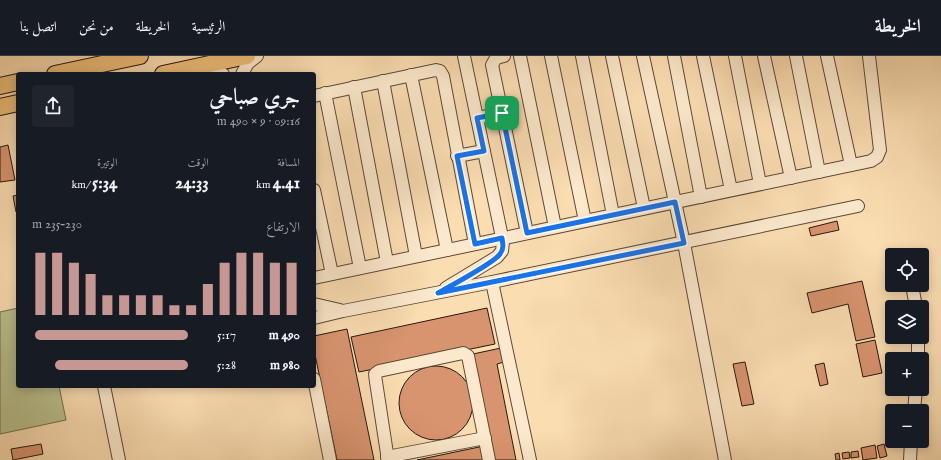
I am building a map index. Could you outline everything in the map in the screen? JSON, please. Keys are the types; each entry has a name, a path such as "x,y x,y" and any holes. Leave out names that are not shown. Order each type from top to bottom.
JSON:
{"main road":[{"path":"64,72 140,56"},
{"path":"173,72 247,56"},
{"path":"0,86 16,82"}],"lane":[{"path":"243,72 248,63 256,56"},
{"path":"438,293 497,257 503,246 464,56"},
{"path":"504,56 496,58 492,65 527,233"},
{"path":"520,56 555,227"},
{"path":"551,56 585,221"},
{"path":"582,56 613,215"},
{"path":"612,56 644,208"},
{"path":"643,56 684,243 726,460"},
{"path":"674,56 701,196"},
{"path":"703,56 731,190"},
{"path":"735,56 760,184"},
{"path":"764,56 791,178"},
{"path":"796,56 819,172"},
{"path":"827,56 851,165"},
{"path":"316,278 874,160 880,154 880,150 869,56"},
{"path":"198,67 208,68 218,72"},
{"path":"360,268 319,95 411,75 436,70 442,73 475,244"},
{"path":"411,75 447,250"},
{"path":"383,81 416,256"},
{"path":"354,87 387,262"},
{"path":"477,118 502,113"},
{"path":"457,156 484,151"},
{"path":"316,199 332,274"},
{"path":"316,318 858,206"},
{"path":"492,282 530,460"},
{"path":"316,304 343,311"},
{"path":"485,438 387,458 375,374 379,371 463,354 468,356 490,460"},
{"path":"104,388 119,460"},
{"path":"316,388 330,460"},
{"path":"910,460 911,448"}],"green space":[{"path":"16,308 16,388 59,388 66,420 0,434 0,312"}],"building":[{"path":"8,145 15,180 0,182 0,147"},
{"path":"16,195 16,212 13,196"},
{"path":"837,221 839,230 811,236 809,228"},
{"path":"862,281 875,337 856,341 848,304 812,313 807,293"},
{"path":"487,308 495,344 359,372 351,337"},
{"path":"347,329 374,460 337,460 316,360 316,336"},
{"path":"875,340 882,373 863,377 856,344"},
{"path":"501,348 504,362 497,364 516,460 494,460 473,354"},
{"path":"745,362 754,404 742,406 733,364"},
{"path":"824,363 828,384 820,386 815,365"},
{"path":"429,366 443,366 457,372 467,382 473,396 473,410 467,424 457,434 443,440 429,440 415,434 405,424 399,410 399,396 405,382 415,372"},
{"path":"41,444 43,454 13,460 11,449"},
{"path":"884,444 887,456 880,458 877,446"},
{"path":"875,445 877,458 863,460 861,448"},
{"path":"484,446 487,460 417,460"},
{"path":"858,451 859,457 851,458 851,452"},
{"path":"849,452 850,458 843,459 842,453"},
{"path":"839,453 840,460 836,460 835,454"}],"route":[{"path":"502,113 527,233 675,202 684,243 438,293 494,260 502,251 502,238 475,244 457,156 484,151 477,118 502,113"}]}
